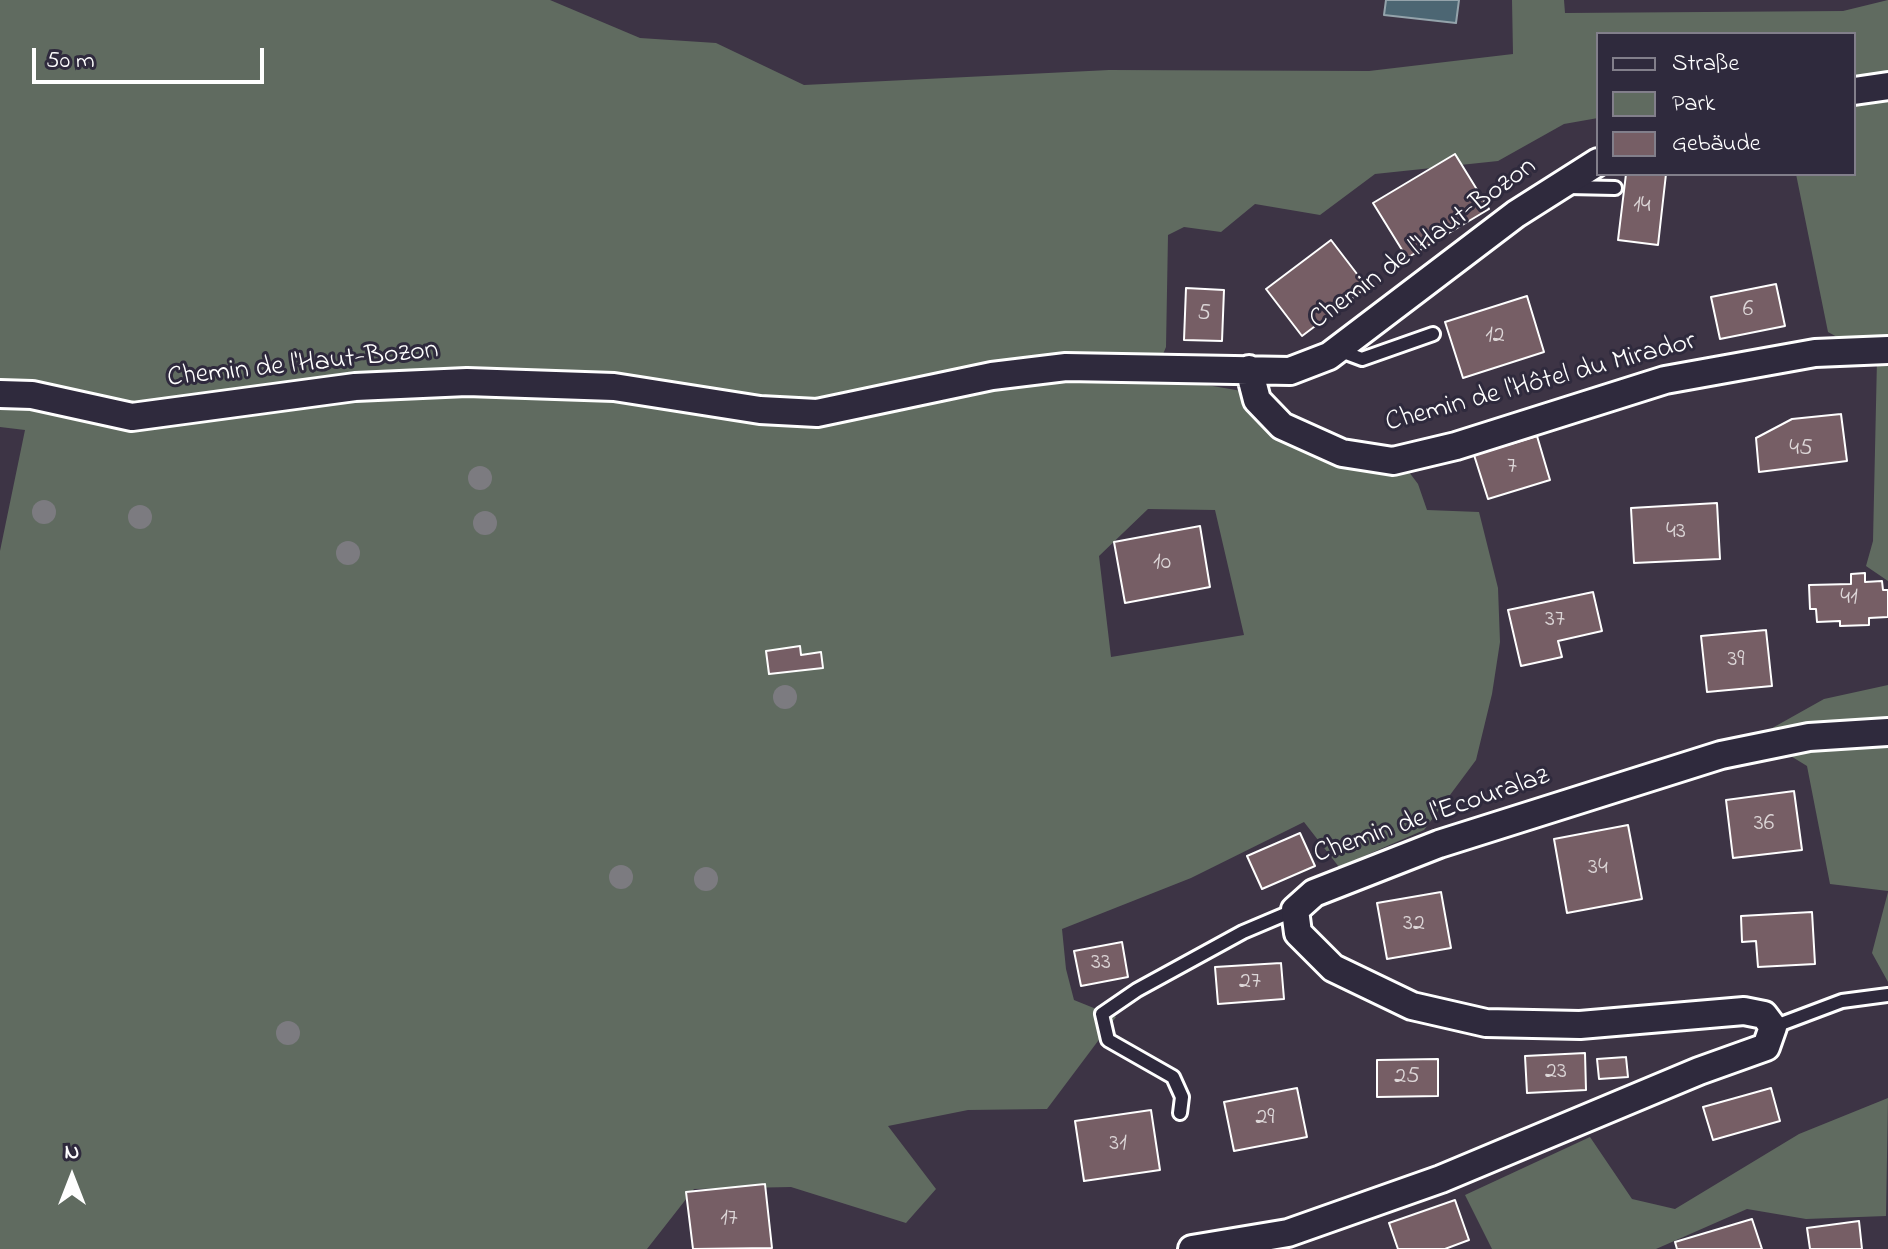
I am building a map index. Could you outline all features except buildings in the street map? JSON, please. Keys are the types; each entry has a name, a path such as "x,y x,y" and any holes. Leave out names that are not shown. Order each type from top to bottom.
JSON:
{"street":[{"path":"1856,91 1888,86"},
{"name":"Chemin de l'Haut-Bozon","path":"0,394 32,395 132,417 355,387 467,382 614,387 760,410 817,413 992,376 1066,367 1290,371 1337,350 1516,214 1596,163"},
{"name":"Chemin de l'Hôtel du Mirador","path":"1249,369 1257,400 1282,426 1342,453 1393,461 1456,446 1665,380 1815,353 1888,350"},
{"name":"Chemin de l'Ecouralaz","path":"1295,910 1314,893 1439,844 1721,755 1809,737 1888,732"},
{"path":"1192,1249 1288,1233 1441,1179 1699,1071 1766,1047 1773,1027 1764,1015 1744,1011 1549,1024 1486,1023 1412,1006 1333,968 1298,933 1295,910"}],"lane":[{"path":"1558,187 1615,188"},
{"path":"1337,350 1362,359 1433,334"},
{"path":"1180,1113 1182,1097 1173,1077 1108,1040 1102,1014 1137,990 1243,932 1295,910"},
{"path":"1773,1027 1842,1001 1888,995"}],"green space":[{"path":"0,0 550,0 640,38 716,43 804,85 1109,70 1369,71 1513,54 1512,0 1564,0 1565,13 1843,11 1888,0 1888,581 1866,566 1873,541 1877,359 1828,332 1796,176 1856,176 1856,32 1596,32 1596,118 1564,124 1498,161 1375,174 1320,215 1255,204 1221,232 1184,227 1168,235 1166,347 1154,376 1271,396 1288,416 1347,445 1394,452 1418,484 1427,510 1479,512 1498,588 1500,642 1492,694 1476,760 1424,830 1339,867 1304,822 1191,878 1062,929 1066,969 1074,1000 1116,1017 1047,1109 968,1110 888,1126 936,1189 906,1223 791,1187 694,1189 647,1249 0,1249 0,551 25,430 0,427","holes":["1148,509 1215,510 1244,635 1111,657 1099,556"]},
{"path":"1888,685 1888,891 1830,884 1807,766 1758,736 1824,699"},
{"path":"1888,892 1888,982 1872,953"},
{"path":"1888,1098 1886,1216 1806,1219 1747,1209 1656,1249 1492,1249 1465,1195 1590,1137 1632,1199 1675,1209 1799,1134"}],"water":[{"path":"1386,0 1459,0 1456,23 1384,15"}]}
